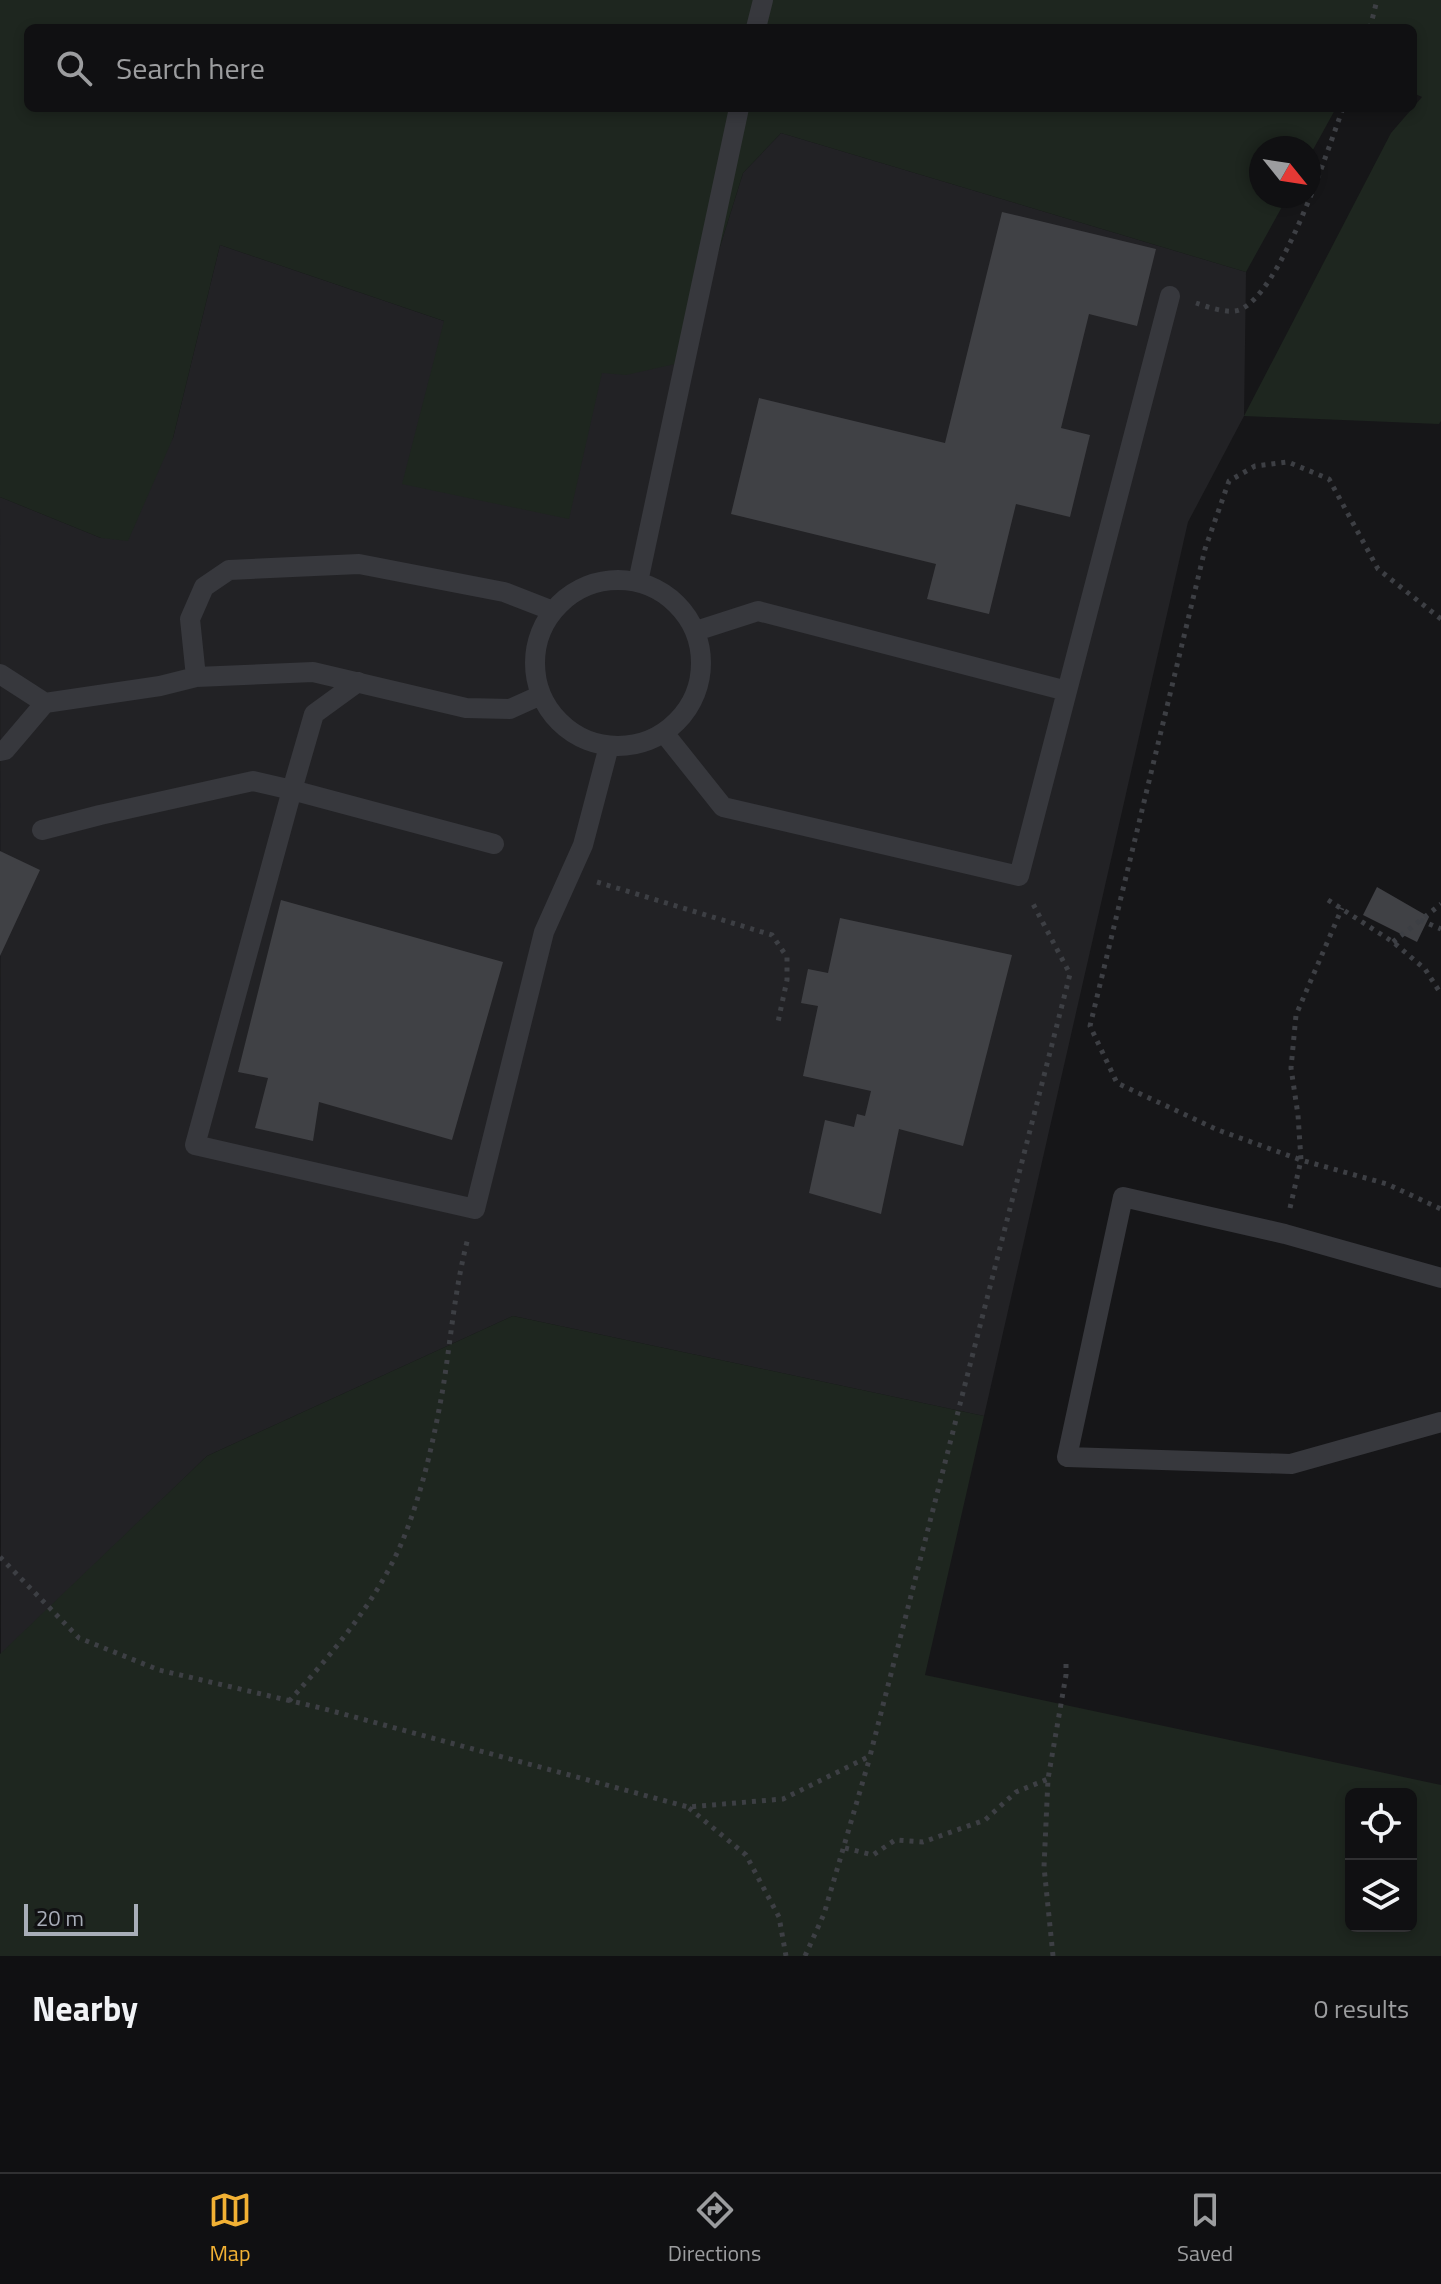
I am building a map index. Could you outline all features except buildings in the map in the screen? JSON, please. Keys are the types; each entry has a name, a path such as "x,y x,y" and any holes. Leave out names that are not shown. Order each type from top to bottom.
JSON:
{"lane":[{"path":"757,24 763,0"},
{"path":"638,582 738,112"},
{"path":"664,733 723,807 1019,876 1170,296"},
{"path":"196,677 190,619 204,587 229,570 359,564 504,592 553,611"},
{"path":"614,580 638,582 672,600 696,631 701,659 698,688 685,713 664,733 638,744 609,746 587,741 552,714 541,695 536,673 536,651 542,630 553,611 571,595 591,584 614,580"},
{"path":"696,631 758,611 1067,691"},
{"path":"0,751 5,750 45,703 160,686 196,677 313,672 466,708 510,709 541,695"},
{"path":"0,674 45,703"},
{"path":"358,682 314,714 195,1145 475,1209 544,932 583,845 609,746"},
{"path":"42,830 253,781 494,844"},
{"path":"1441,1278 1285,1234 1123,1197 1067,1457 1291,1464 1441,1422"}],"path":[{"path":"1371,24 1377,0"},
{"path":"1170,296 1235,312 1251,304 1271,278 1300,222 1341,112"},
{"path":"1441,619 1378,569 1329,479 1288,462 1255,466 1229,481 1205,549 1090,1026 1117,1083 1218,1130 1301,1160 1387,1184 1441,1209"},
{"path":"569,874 772,935 787,957 787,980 778,1022"},
{"path":"805,1956 824,1914 870,1756 1070,974 1019,876"},
{"path":"1328,900 1393,942 1425,969 1441,994"},
{"path":"1393,942 1441,904"},
{"path":"1285,1234 1301,1160 1291,1068 1296,1015 1342,908"},
{"path":"1419,920 1441,929"},
{"path":"289,1701 330,1655 357,1618 402,1543 416,1500 442,1391 457,1288 475,1209"},
{"path":"0,1557 79,1638 159,1670 289,1701 688,1807 783,1799 870,1756"},
{"path":"1053,1956 1044,1867 1048,1779 1066,1660"},
{"path":"845,1848 873,1855 895,1840 923,1842 985,1820 1016,1792 1048,1779"},
{"path":"688,1807 746,1855 779,1917 786,1956"}],"shaded area":[{"path":"0,0 1441,0 1439,424 1244,416 1391,133 1409,112 1417,112 1417,103 1422,97 1417,95 1417,24 24,24 24,112 1334,112 1321,136 1249,136 1249,208 1281,208 1246,272 781,133 743,173 684,362 626,375 602,373 569,519 402,484 444,321 220,245 173,438 128,541 101,538 0,497"},
{"path":"781,133 1246,272 1244,416 1188,522 984,1416 513,1316 207,1456 1,1655 0,497 101,538 173,438 220,245 591,371 684,362 743,173"},
{"path":"513,1316 984,1416 925,1675 1441,1785 1441,1956 0,1956 0,1654 207,1456"}]}
